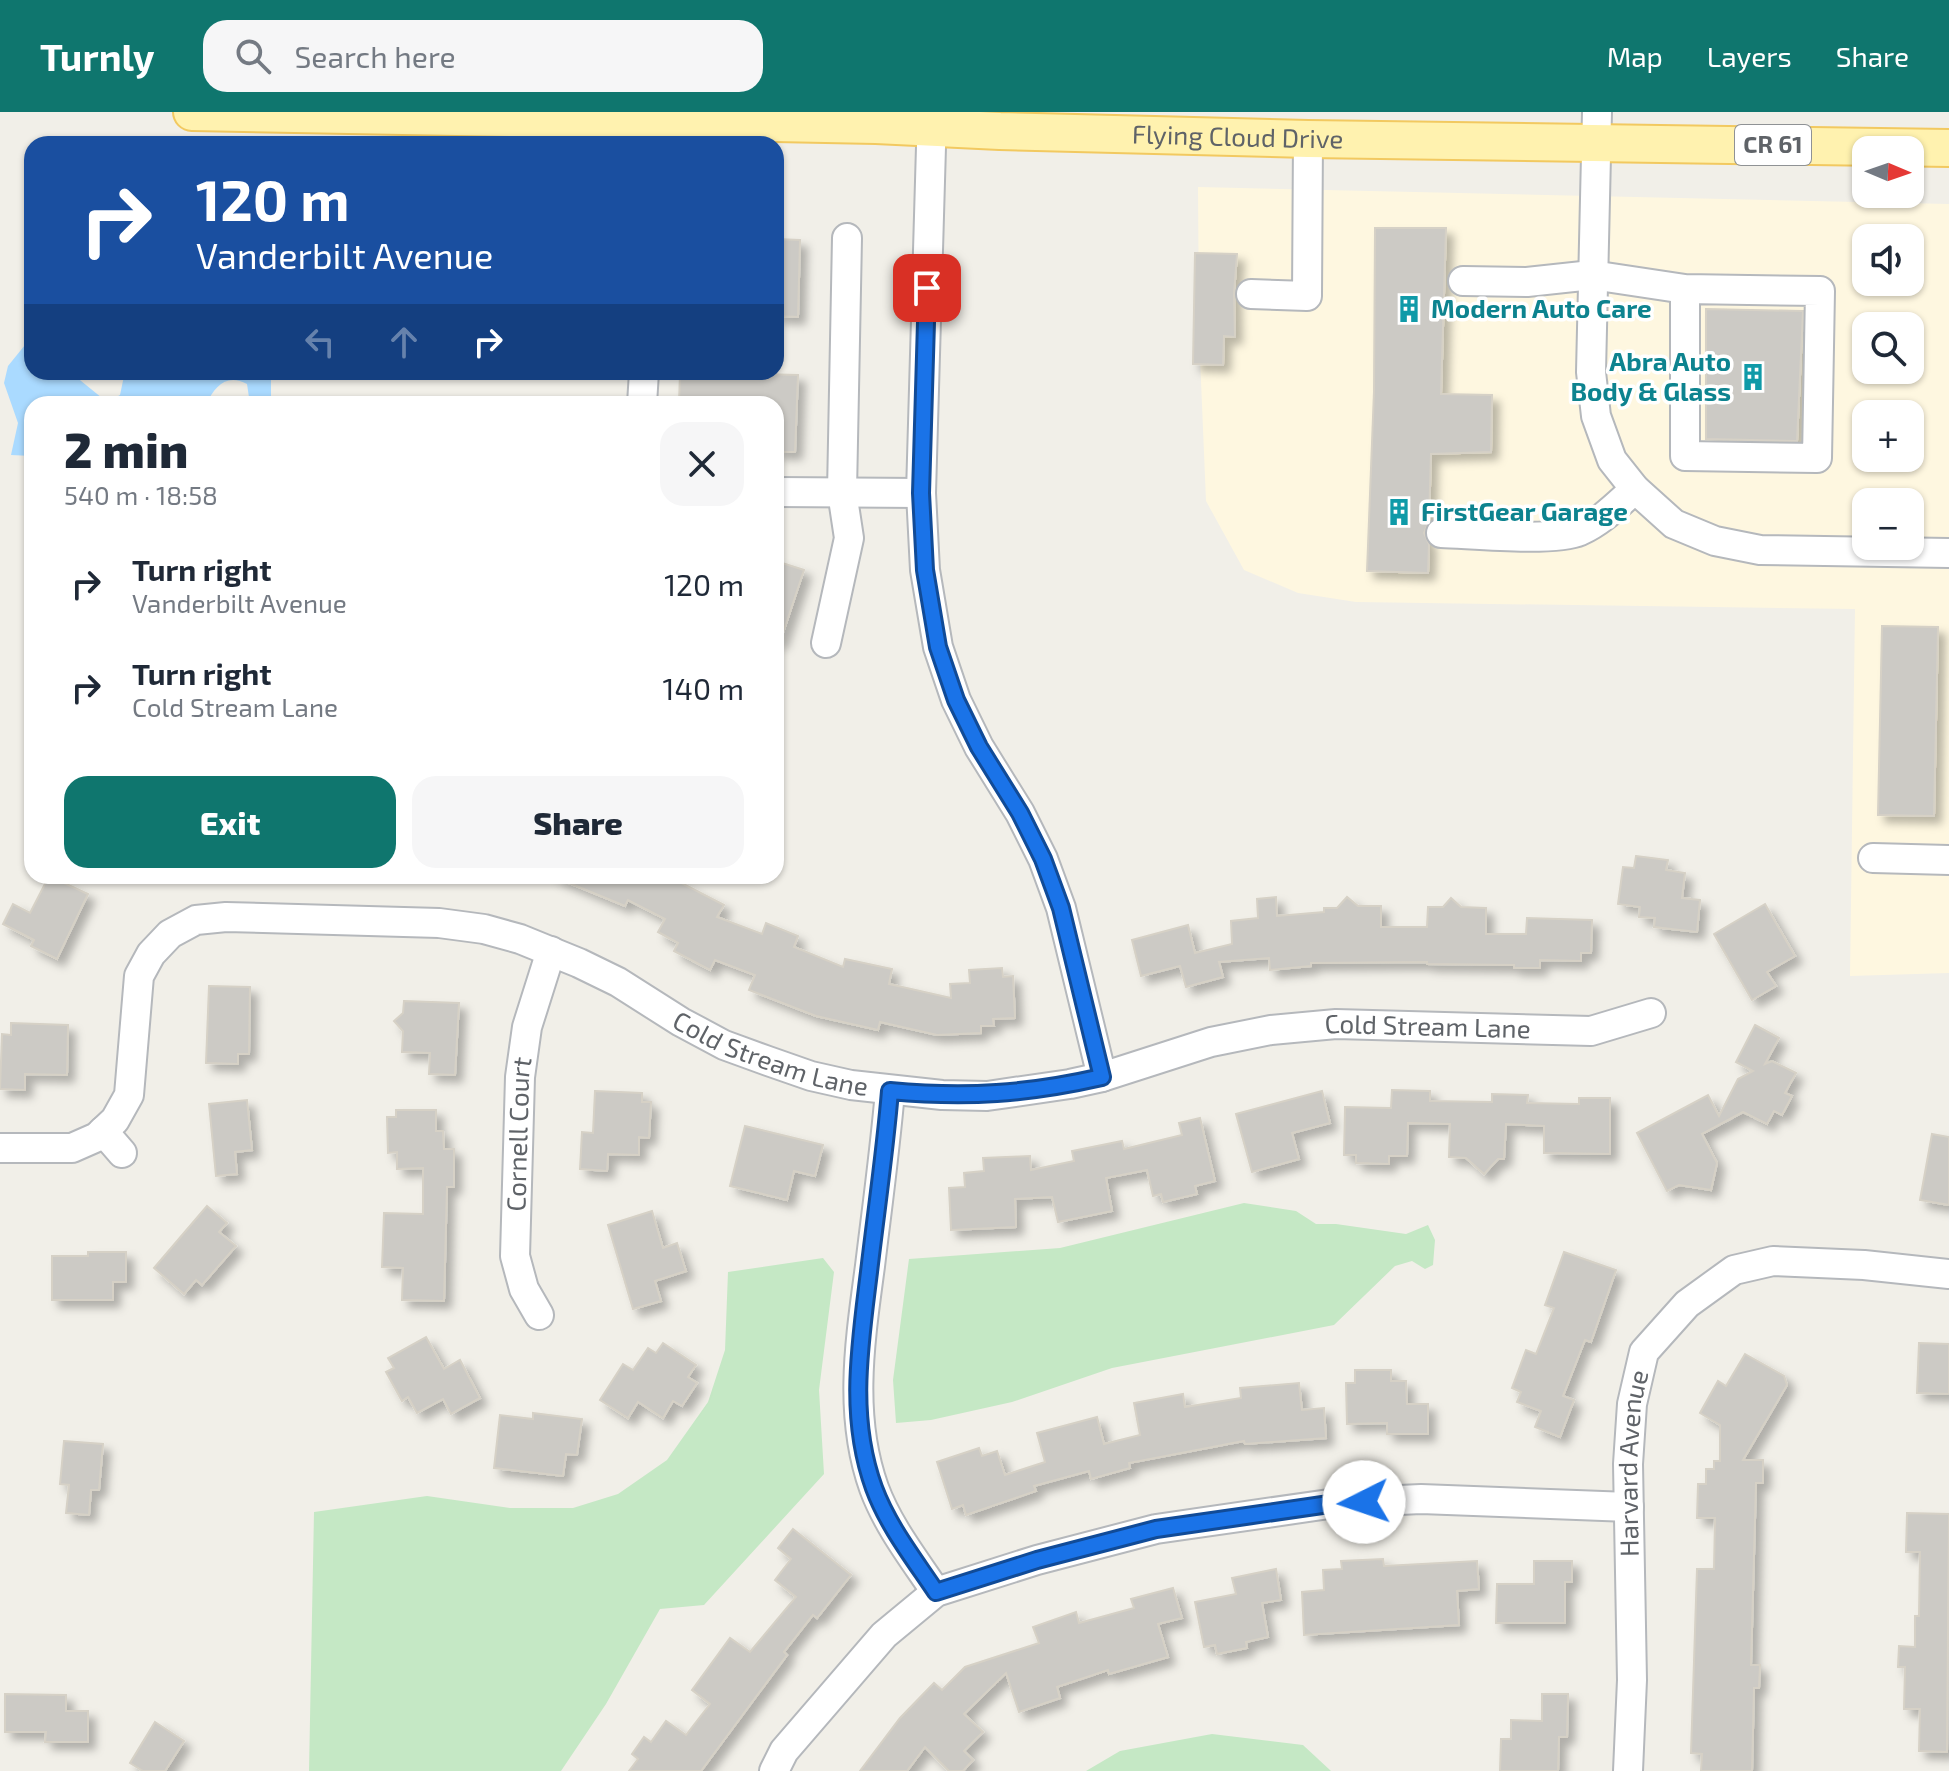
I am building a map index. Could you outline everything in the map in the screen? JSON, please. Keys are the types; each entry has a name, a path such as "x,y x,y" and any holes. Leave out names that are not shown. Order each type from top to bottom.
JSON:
{"main road":[{"name":"Flying Cloud Drive","path":"192,112 932,120 1308,139 1597,127 1949,148"}],"street":[{"path":"932,120 921,493 925,570 938,647 956,700 979,747 1020,813 1043,859 1061,908 1102,1077"},
{"path":"1597,127 1591,372 1596,416 1612,460 1635,489 1674,524 1715,541 1760,550 1949,553"},
{"path":"1251,294 1307,296 1308,139"},
{"path":"826,643 849,538 842,492 847,238"},
{"path":"1463,281 1527,282 1592,275 1685,289 1820,291 1817,458 1685,456 1685,289"},
{"path":"1441,533 1553,535 1576,532 1600,521 1635,489"},
{"path":"784,492 921,493"},
{"path":"1873,858 1949,860"},
{"name":"Cold Stream Lane","path":"0,1148 72,1148 97,1137 115,1120 129,1095 139,976 151,954 170,934 196,920 226,917 439,923 508,935 618,982 724,1045 811,1076 890,1091 987,1096 1034,1091 1102,1077 1211,1042 1271,1030 1336,1024 1591,1031 1651,1013"},
{"name":"Cornell Court","path":"539,1315 524,1289 515,1256 520,1077 527,1027 551,951"},
{"path":"890,1091 858,1360 857,1406 874,1489 894,1530 936,1592"},
{"path":"103,1131 122,1153"},
{"name":"Harvard Avenue","path":"1628,1771 1632,1680 1628,1464 1632,1404 1644,1352 1687,1304 1734,1270 1773,1261 1864,1265 1949,1274"},
{"path":"774,1771 784,1751 884,1635 936,1592 1037,1560 1156,1529 1336,1503 1421,1499 1629,1507"}],"shaded area":[{"path":"1198,187 1852,202 1852,208 1924,208 1924,203 1949,204 1949,973 1850,976 1855,609 1356,602 1298,593 1244,570 1206,501 1199,333"}],"green space":[{"path":"1244,1203 1296,1211 1316,1224 1406,1234 1428,1225 1435,1240 1433,1265 1425,1269 1412,1261 1395,1266 1334,1325 1112,1368 1012,1402 931,1420 896,1423 893,1380 909,1259 1060,1248"},
{"path":"823,1258 834,1272 819,1390 824,1474 704,1605 660,1609 606,1704 561,1771 309,1771 314,1512 427,1496 510,1508 573,1508 618,1494 667,1460 708,1402 725,1350 728,1272"},
{"path":"1212,1734 1303,1745 1331,1771 1086,1771 1120,1751"}],"water":[{"path":"24,346 24,380 80,380 100,396 24,396 24,456 11,455 18,423 4,383 8,366"},
{"path":"123,380 233,380 222,383 211,396 118,396"},
{"path":"233,380 271,380 271,396 249,396 247,384"}],"building":[{"path":"1375,228 1446,228 1441,394 1492,395 1491,452 1431,454 1429,521 1424,533 1429,544 1428,573 1367,571 1374,391"},
{"path":"784,239 800,240 798,317 784,316"},
{"path":"1195,253 1237,254 1235,337 1224,336 1223,365 1193,364"},
{"name":"Abra Auto Body & Glass","path":"1706,309 1803,311 1797,441 1706,439"},
{"path":"784,375 798,375 795,452 784,452 784,396 679,396 680,380 784,380"},
{"path":"784,564 804,570 784,630"},
{"path":"1882,626 1938,627 1934,816 1878,815"},
{"path":"1636,856 1668,860 1666,870 1685,873 1682,898 1700,900 1697,932 1654,927 1655,918 1639,917 1640,907 1618,904 1623,867 1634,868"},
{"path":"45,884 66,884 88,894 57,959 31,946 34,940 3,924 13,904 30,913"},
{"path":"571,884 683,884 724,905 717,917 762,934 766,923 798,936 794,947 843,967 845,959 892,969 889,984 951,998 950,984 970,983 969,970 1002,968 1003,977 1013,976 1015,1018 993,1019 994,1026 981,1026 981,1033 937,1035 880,1022 878,1030 816,1016 749,990 755,975 715,960 710,970 674,951 678,943 658,932 665,919 628,900 625,906"},
{"path":"1276,897 1277,916 1324,912 1324,908 1337,908 1347,897 1358,906 1381,906 1381,927 1427,927 1428,907 1443,907 1451,898 1461,907 1486,908 1486,934 1526,934 1527,918 1592,920 1591,953 1581,953 1581,961 1540,960 1540,968 1427,962 1311,963 1311,966 1270,970 1269,958 1219,962 1223,977 1186,987 1180,966 1141,976 1132,940 1188,925 1195,953 1232,944 1231,921 1258,918 1257,899"},
{"path":"1765,904 1795,956 1767,972 1776,986 1752,1000 1714,934"},
{"path":"209,986 250,987 249,1054 238,1054 238,1064 206,1063"},
{"path":"404,1001 459,1003 455,1075 429,1074 430,1053 402,1052 403,1031 394,1021 403,1013"},
{"path":"11,1023 68,1025 67,1075 25,1074 25,1090 0,1089 2,1034 11,1035"},
{"path":"1755,1025 1779,1038 1765,1064 1772,1061 1796,1073 1785,1093 1792,1096 1782,1115 1774,1111 1767,1124 1743,1112 1702,1134 1717,1163 1711,1190 1679,1185 1667,1191 1637,1133 1708,1095 1719,1116 1738,1079 1753,1071 1736,1062"},
{"path":"1392,1090 1430,1091 1430,1101 1492,1102 1492,1094 1528,1095 1527,1103 1579,1104 1579,1098 1610,1098 1610,1154 1544,1153 1544,1126 1506,1124 1504,1159 1498,1159 1484,1174 1466,1158 1449,1157 1450,1124 1408,1123 1407,1156 1389,1156 1389,1164 1356,1163 1356,1155 1344,1155 1345,1107 1391,1108"},
{"path":"595,1091 642,1093 642,1102 651,1102 649,1138 639,1137 639,1155 608,1154 607,1171 580,1169 582,1132 593,1133"},
{"path":"1322,1091 1330,1123 1292,1133 1299,1159 1252,1172 1236,1114"},
{"path":"247,1100 252,1150 235,1152 237,1174 216,1176 209,1104"},
{"path":"396,1110 436,1110 436,1131 443,1131 444,1149 454,1149 454,1187 447,1187 444,1301 402,1300 403,1268 382,1267 384,1213 423,1214 423,1168 397,1169 397,1152 388,1153 387,1117 396,1117"},
{"path":"1200,1118 1215,1181 1195,1186 1197,1194 1163,1202 1161,1194 1153,1196 1147,1170 1106,1178 1112,1211 1058,1222 1052,1197 1015,1199 1016,1227 951,1230 949,1188 965,1187 964,1173 984,1171 983,1158 1030,1156 1031,1170 1074,1161 1072,1151 1122,1141 1124,1149 1182,1135 1179,1123"},
{"path":"745,1126 823,1145 815,1176 794,1171 787,1200 730,1186"},
{"path":"1932,1134 1949,1137 1949,1205 1920,1200"},
{"path":"207,1206 227,1223 219,1232 236,1246 202,1285 196,1280 184,1294 154,1268"},
{"path":"652,1211 663,1248 677,1243 686,1271 655,1281 661,1301 633,1309 608,1225"},
{"path":"88,1252 126,1252 126,1282 113,1282 113,1300 52,1300 52,1256 88,1256"},
{"path":"1564,1252 1616,1270 1591,1342 1585,1340 1563,1396 1574,1400 1560,1437 1535,1427 1541,1411 1517,1402 1521,1392 1512,1388 1526,1350 1536,1354 1554,1308 1545,1305"},
{"path":"426,1337 444,1369 460,1360 480,1398 451,1414 443,1399 417,1413 408,1397 402,1401 386,1372 394,1368 388,1358"},
{"path":"663,1343 696,1365 688,1377 697,1383 682,1406 673,1401 663,1418 638,1402 628,1418 600,1400 623,1364 633,1370 648,1348 656,1353"},
{"path":"1919,1343 1949,1344 1949,1394 1917,1393"},
{"path":"1745,1354 1784,1376 1787,1385 1743,1460 1763,1460 1763,1483 1756,1483 1751,1665 1760,1665 1759,1688 1754,1688 1752,1771 1701,1771 1702,1754 1691,1753 1697,1569 1714,1569 1715,1518 1697,1518 1698,1484 1706,1484 1706,1469 1714,1469 1714,1461 1720,1461 1720,1425 1700,1413 1718,1381 1726,1386"},
{"path":"1355,1370 1391,1370 1391,1381 1406,1381 1407,1404 1428,1404 1428,1434 1387,1434 1387,1423 1347,1424 1346,1383 1355,1383"},
{"path":"1299,1383 1302,1410 1324,1408 1326,1438 1245,1444 1244,1441 1129,1463 1130,1468 1091,1479 1089,1471 1034,1486 1036,1491 966,1515 963,1505 952,1509 937,1462 979,1448 982,1456 997,1451 1005,1475 1045,1462 1037,1433 1097,1417 1104,1444 1140,1435 1134,1403 1183,1394 1185,1407 1241,1398 1240,1388"},
{"path":"533,1413 582,1419 577,1455 566,1454 563,1476 494,1468 500,1415 533,1419"},
{"path":"64,1441 103,1444 99,1490 91,1490 89,1515 66,1513 69,1485 60,1484"},
{"path":"1907,1513 1949,1514 1947,1752 1919,1751 1920,1709 1904,1709 1905,1667 1898,1667 1899,1646 1915,1647 1920,1552 1906,1552"},
{"path":"793,1529 851,1575 817,1618 813,1615 784,1652 787,1655 701,1771 629,1771 638,1759 632,1754 644,1737 651,1742 666,1721 686,1735 710,1704 692,1690 730,1638 750,1652 796,1597 775,1580 791,1559 778,1548"},
{"path":"1383,1559 1384,1566 1477,1561 1479,1589 1457,1591 1459,1625 1304,1635 1302,1592 1324,1590 1323,1570 1342,1569 1341,1561"},
{"path":"1534,1561 1572,1561 1572,1582 1565,1582 1565,1623 1496,1623 1497,1584 1534,1584"},
{"path":"1276,1569 1281,1600 1262,1603 1268,1637 1246,1642 1247,1648 1217,1654 1215,1645 1204,1647 1195,1602 1236,1594 1232,1578"},
{"path":"1173,1588 1182,1618 1158,1624 1168,1657 1109,1674 1108,1670 1057,1687 1060,1698 1019,1712 1006,1673 964,1714 983,1732 964,1751 973,1760 963,1771 949,1771 925,1747 907,1771 860,1771 900,1718 934,1683 942,1690 965,1667 1039,1643 1033,1627 1076,1612 1079,1623 1134,1608 1131,1599"},
{"path":"5,1694 66,1695 66,1711 88,1711 88,1742 45,1742 46,1732 5,1732"},
{"path":"1542,1694 1568,1694 1567,1737 1559,1737 1558,1771 1500,1771 1501,1739 1511,1739 1511,1720 1542,1721"},
{"path":"155,1722 184,1741 165,1771 143,1771 130,1763"}],"place":[{"name":"Modern Auto Care","path":"1409,309"},
{"name":"Abra Auto Body & Glass","path":"1753,377"},
{"name":"FirstGear Garage","path":"1399,512"}],"route":[{"path":"927,288 921,493 925,570 938,647 956,700 979,747 1020,813 1043,859 1061,908 1102,1077 1034,1091 987,1096 890,1091 858,1360 857,1406 874,1489 894,1530 936,1592 1037,1560 1156,1529 1336,1503 1364,1502"}]}
